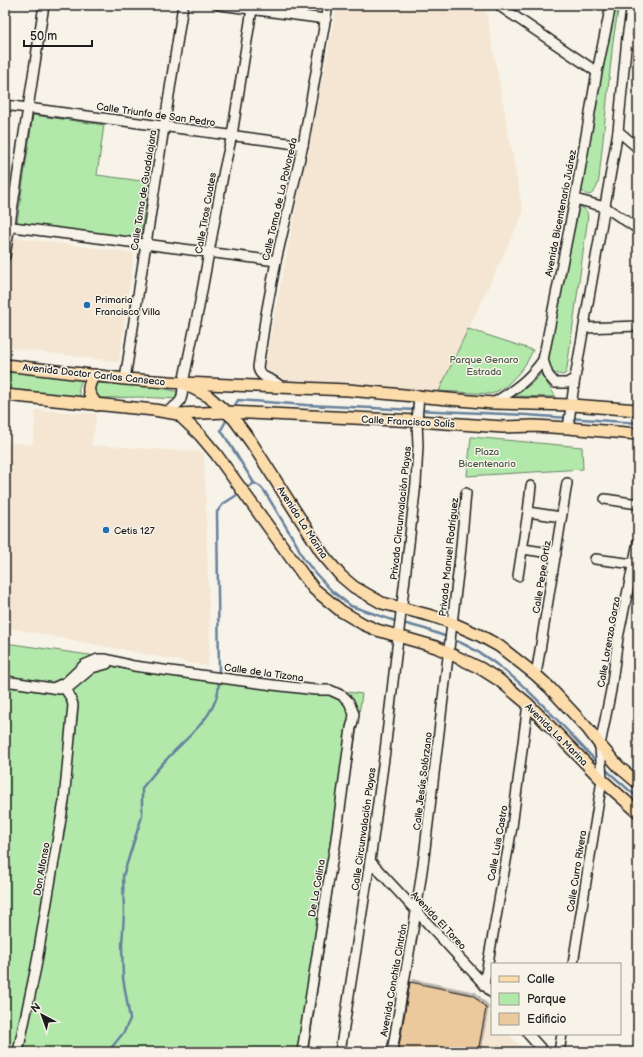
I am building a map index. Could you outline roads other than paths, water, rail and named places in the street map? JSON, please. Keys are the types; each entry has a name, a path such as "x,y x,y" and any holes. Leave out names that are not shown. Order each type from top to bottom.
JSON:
{"main road":[{"name":"Avenida Doctor Carlos Canseco","path":"5,365 125,379 183,383"},
{"path":"94,375 88,386 88,391 97,405"},
{"path":"183,383 280,386 418,395 492,402 572,405 638,410"},
{"name":"Avenida La Marina","path":"183,383 208,396 231,412 324,556 341,576 369,597 382,603 452,624 479,635 499,646 536,675 588,729 619,767 638,783"},
{"path":"5,395 178,414"},
{"name":"Calle Francisco Solís","path":"178,414 231,412 258,413 503,427 534,426 638,434"},
{"name":"Avenida La Marina","path":"178,414 200,435 216,454 290,558 314,589 341,611 363,624 377,630 436,647 480,668 499,680 528,704 602,780 638,812"}],"street":[{"path":"5,256 7,227 44,5"},
{"name":"Calle Toma de Guadalajara","path":"125,379 183,5"},
{"path":"219,5 326,19"},
{"name":"Calle Toma de La Polvoreda","path":"280,386 277,382 262,375 258,371 258,367 276,261 303,145 328,5"},
{"name":"Avenida Bicentenario Juárez","path":"492,402 509,393 527,380 543,360 611,5"},
{"path":"568,428 575,378 618,131 627,38 632,5"},
{"path":"501,7 597,72"},
{"name":"Calle Tiros Cuates","path":"166,412 181,401 183,395 183,383 232,135 252,9"},
{"path":"627,38 637,45"},
{"name":"Calle Triunfo de San Pedro","path":"5,105 303,145"},
{"path":"618,131 638,148"},
{"path":"575,199 605,207 638,229"},
{"path":"7,227 276,261"},
{"path":"584,328 638,326"},
{"path":"543,360 548,375 555,383 567,383 575,378"},
{"name":"Privada Circunvalación Playas","path":"400,608 416,483 418,395"},
{"name":"Calle Pepe Ortiz","path":"536,675 567,484"},
{"path":"518,576 531,486"},
{"name":"Privada Manuel Rodríguez","path":"452,624 466,493"},
{"path":"605,499 638,504"},
{"path":"528,512 562,517"},
{"name":"Calle Lorenzo Garza","path":"600,745 611,690 618,638 638,542"},
{"path":"523,549 556,554"},
{"path":"595,559 634,564"},
{"name":"Calle Circunvalación Playas","path":"340,1052 370,861 385,751 400,608"},
{"path":"448,653 452,624"},
{"name":"Calle Jesús Solórzano","path":"416,912 448,653"},
{"name":"Calle de la Tizona","path":"64,686 92,668 116,662 316,690 340,701 348,714 351,728"},
{"path":"5,681 53,688 64,686"},
{"name":"Don Alfonso","path":"18,1052 36,967 64,801 72,705 72,701 64,686"},
{"name":"Calle Luis Castro","path":"484,985 512,827 528,704"},
{"name":"De La Colina","path":"302,1052 335,846 351,728"},
{"name":"Avenida La Marina","path":"600,745 602,780"},
{"name":"Calle Curro Rivera","path":"573,963 602,780"},
{"name":"Avenida El Toreo","path":"370,861 491,992"},
{"name":"Avenida Conchita Cintrón","path":"392,1052 416,912"},
{"path":"529,1035 544,1052"},
{"path":"559,1052 562,1035"}],"waterway":[{"path":"233,409 238,400 306,405 527,415 638,423"},
{"path":"228,417 221,430 254,483"},
{"path":"246,489 254,483 261,487 297,545 303,558 332,591 351,606 398,622"},
{"path":"219,675 217,512 223,504 240,493"},
{"path":"403,623 447,637"},
{"path":"452,639 473,649 493,662 531,693 598,763"},
{"path":"108,1052 124,1032 130,1019 123,978 123,876 142,816 142,788 174,751 201,724 214,704 218,693 219,680"},
{"path":"605,769 638,798"}],"place":[{"name":"Primaria Francisco Villa","path":"87,305"},
{"name":"Cetis 127","path":"106,530"}],"park label":[{"name":"Parque Genaro Estrada","path":"484,364"},
{"name":"Plaza Bicentenario","path":"487,456"}]}
